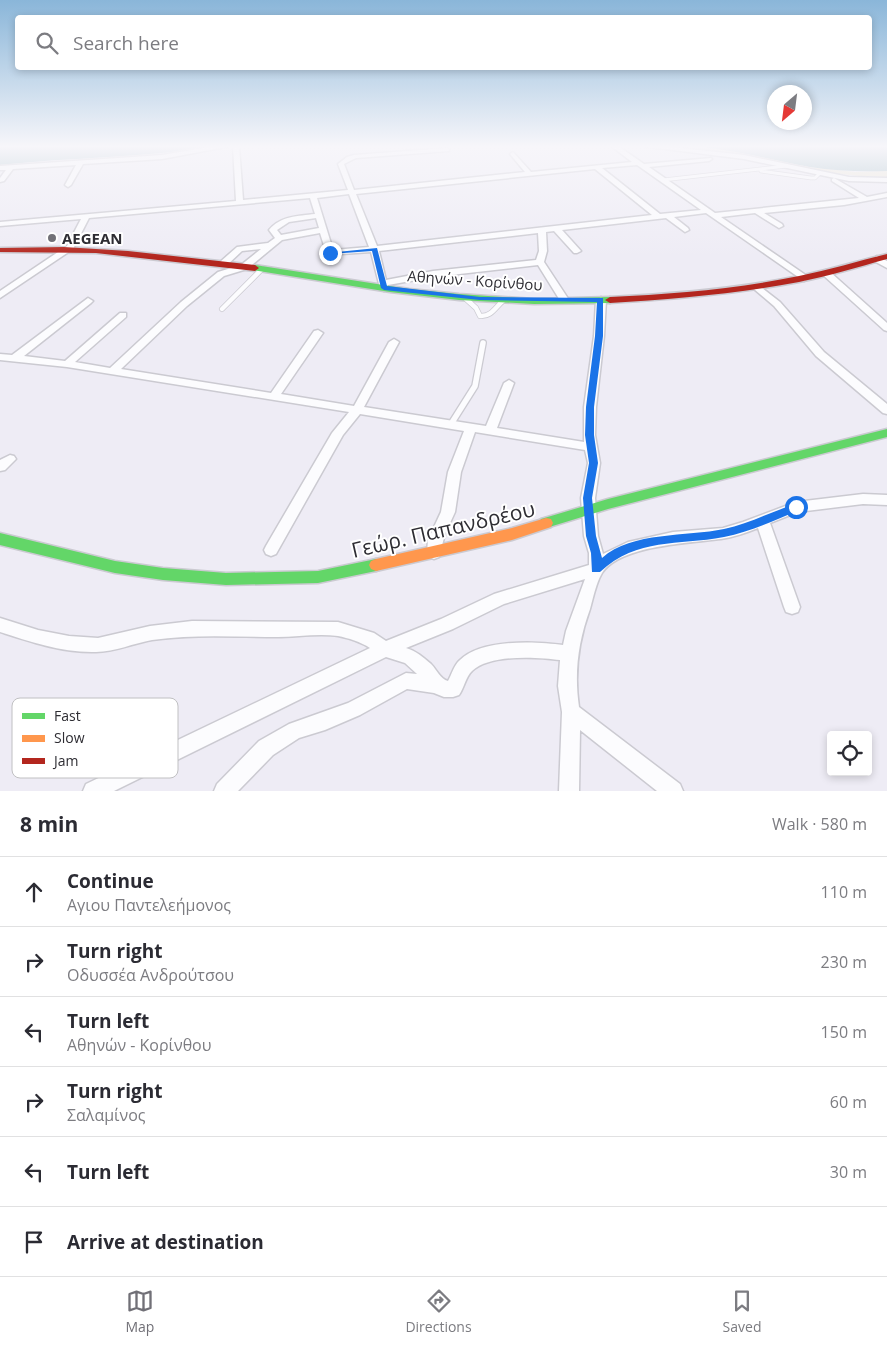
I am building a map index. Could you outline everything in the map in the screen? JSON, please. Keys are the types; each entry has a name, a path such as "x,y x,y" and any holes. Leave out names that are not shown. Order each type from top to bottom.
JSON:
{"main road":[{"name":"Αθηνών - Κορίνθου","path":"0,250 70,247 135,251 463,298 504,300 601,300 686,295 758,287 884,260"},
{"name":"Γεώρ. Παπανδρέου","path":"0,539 115,567 163,574 226,579 318,577 434,553 589,512 608,504 887,434"}],"street":[{"path":"239,183 240,202"},
{"path":"348,183 374,249 384,286 432,274 540,262"},
{"path":"0,224 313,196 432,183"},
{"path":"618,183 662,216 685,230"},
{"path":"667,183 804,278"},
{"path":"837,183 864,198"},
{"path":"313,196 330,253 662,216 758,212 844,203 887,195"},
{"path":"758,212 779,226"},
{"path":"0,295 70,247 86,216"},
{"path":"279,238 273,230 281,223 318,216"},
{"path":"556,228 576,251"},
{"path":"113,371 209,283 227,271 244,267 279,238 322,230"},
{"path":"542,230 543,250 540,262 564,300"},
{"path":"224,264 240,249 271,246"},
{"path":"826,273 859,305 887,328"},
{"path":"0,287 10,288"},
{"path":"758,287 778,304 820,354 887,410"},
{"path":"570,791 571,712 567,686 569,654 574,631 596,569 596,553 591,536 588,498 594,463 589,435 601,300"},
{"path":"14,358 88,301"},
{"path":"67,364 123,315"},
{"path":"274,397 318,333"},
{"path":"271,550 338,433 357,410 394,342"},
{"path":"0,357 67,364 592,447"},
{"path":"490,431 509,382"},
{"path":"434,553 437,532 450,506 457,459 471,427"},
{"path":"178,750 385,649 447,624 500,599 596,569 609,558 628,548 674,538 723,533 796,507 863,499 887,500"},
{"path":"762,520 792,608"},
{"path":"0,625 38,637 69,643 98,645 150,633 192,628 338,629 368,638 385,649 410,657 425,670 437,685 444,689 453,689 459,681 464,666 475,659 502,653 530,651 550,651 569,654"},
{"path":"224,791 266,748 295,730 325,721 354,709 406,681 437,685"},
{"path":"571,712 673,791"},
{"path":"93,791 120,778"}],"lane":[{"path":"222,309 262,268"},
{"path":"463,298 471,302 480,316 483,317 489,316 504,300"},
{"path":"452,424 475,386 483,343"}],"traffic: fast":[{"path":"255,268 409,292 459,297 534,301 610,300"},
{"path":"546,523 608,504 887,433"},
{"path":"0,539 115,567 163,574 226,579 318,577 376,565"}],"traffic: slow":[{"path":"376,565 512,534 546,523"}],"traffic: jam":[{"path":"0,250 64,249 96,251 159,256 255,268"},
{"path":"610,300 728,291 775,284 810,277 887,256"}],"place":[{"name":"AEGEAN","path":"52,238"}],"route":[{"path":"330,253 374,249 384,288 445,296 480,298 601,300 589,435 594,463 588,498 589,519 596,553 596,569 609,558 628,548 674,538 723,533 746,527 796,507"}]}
